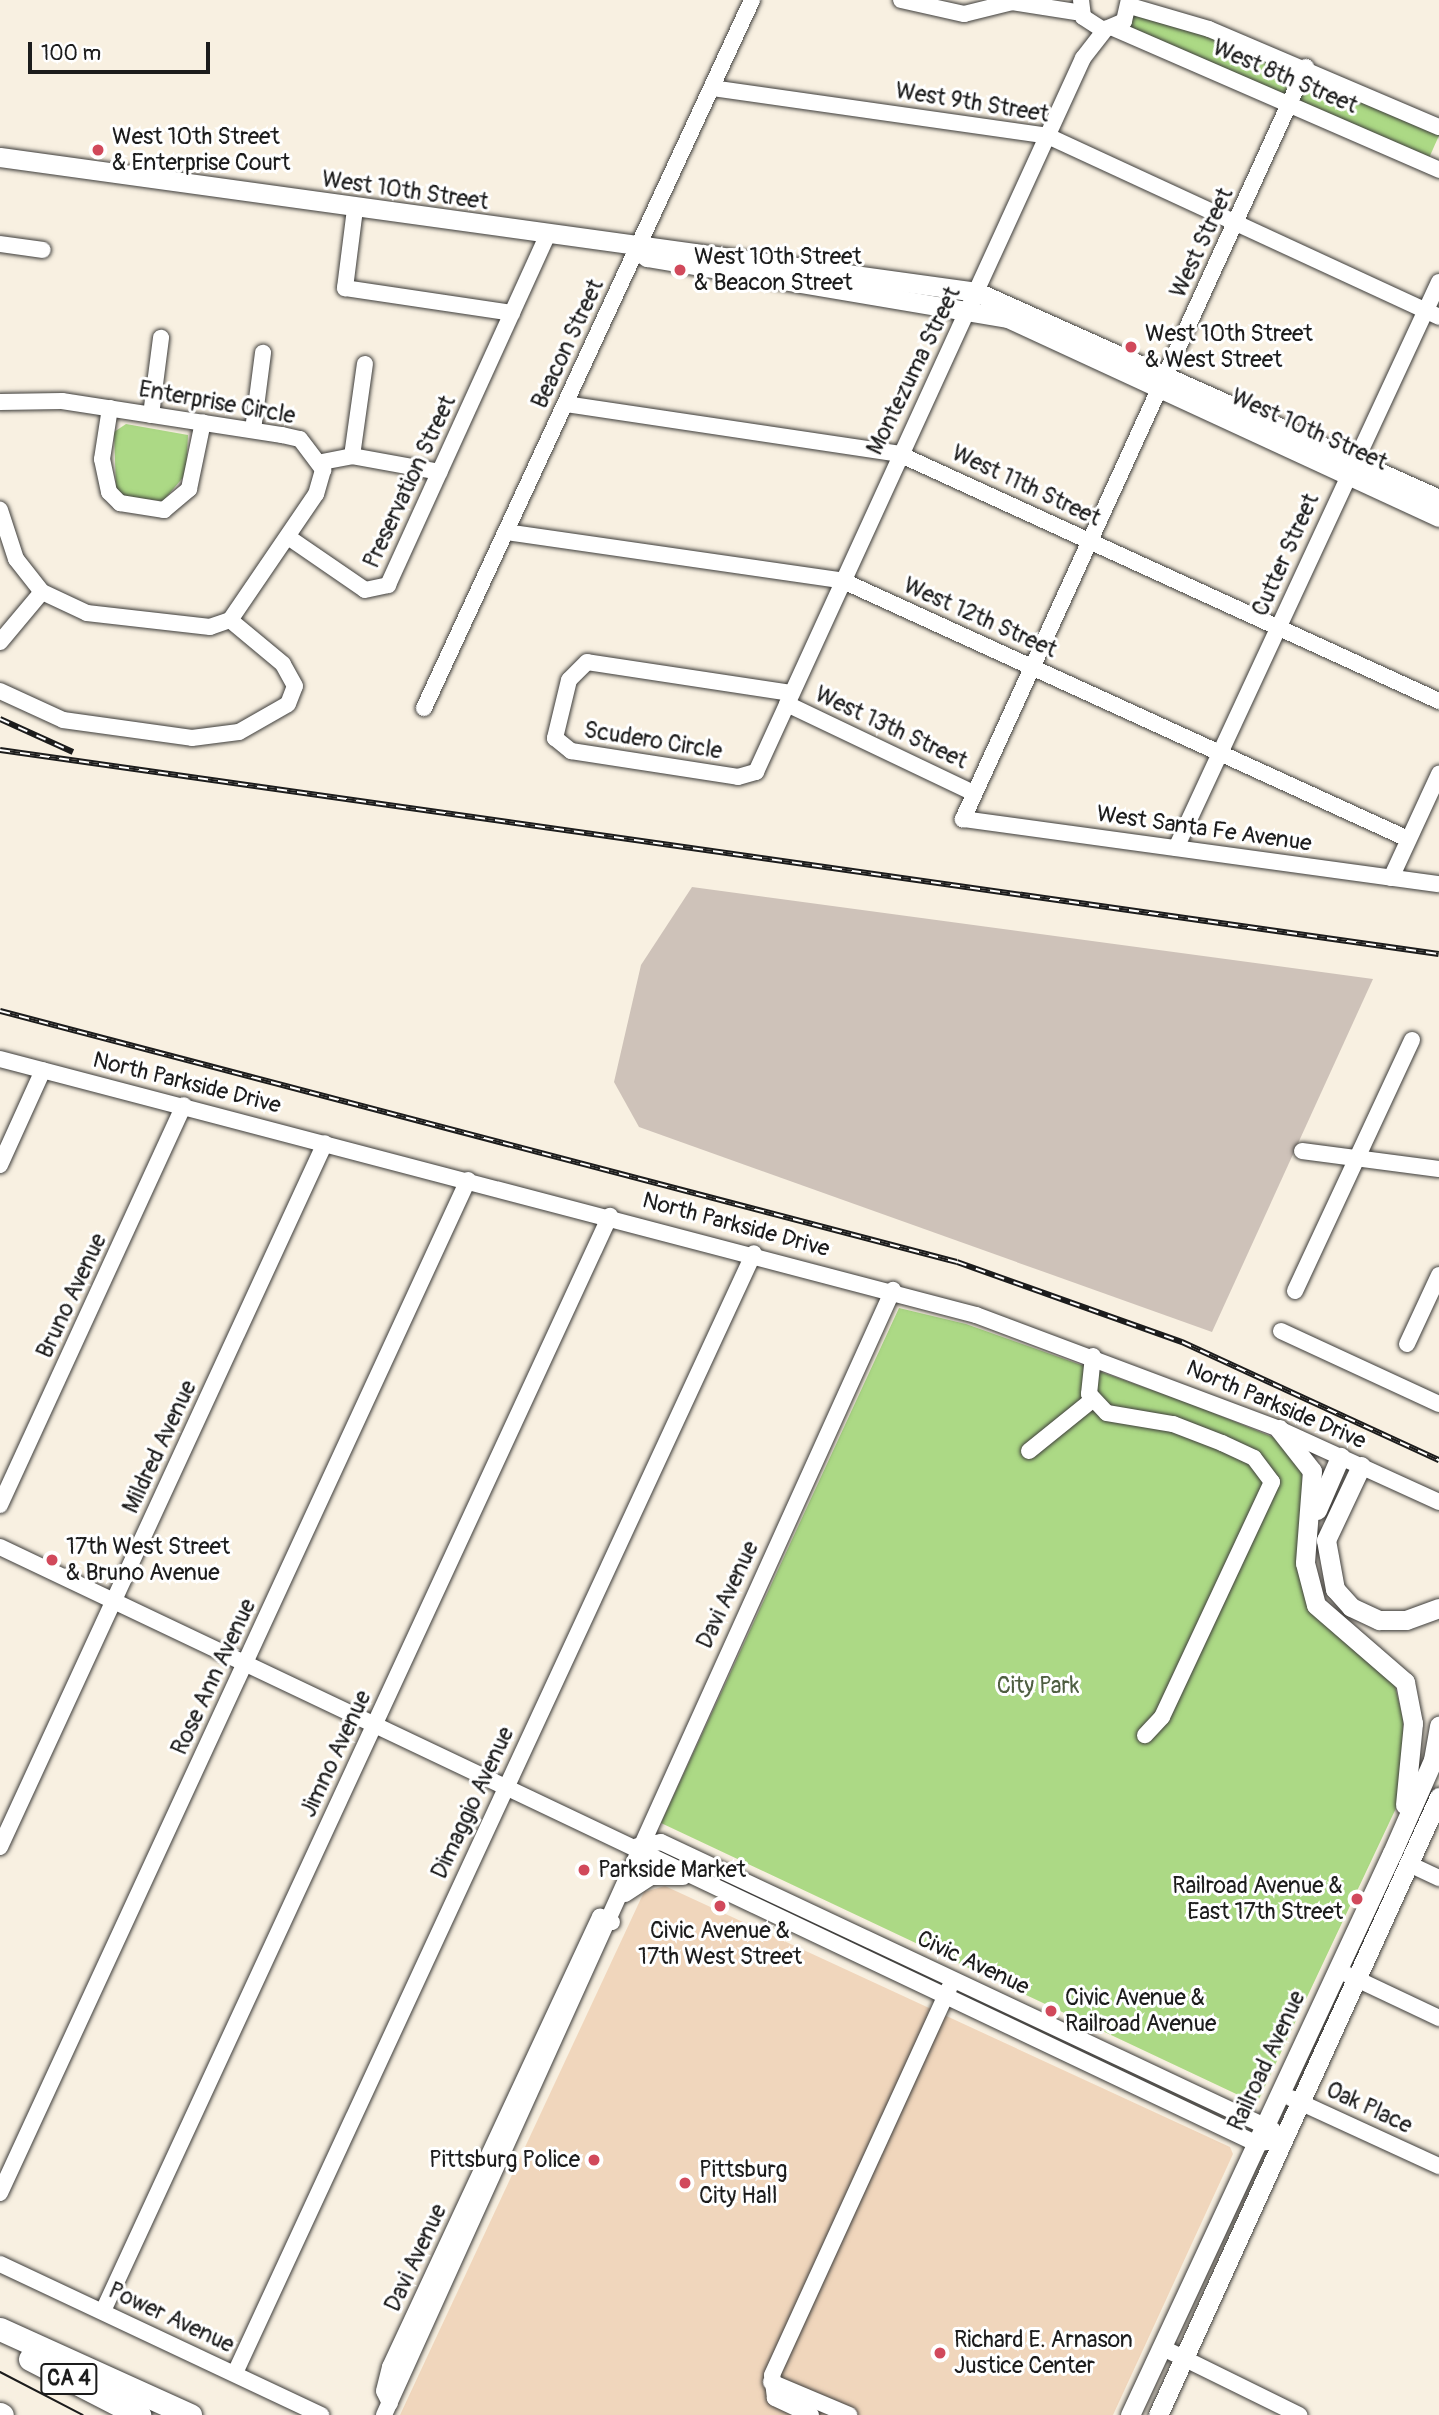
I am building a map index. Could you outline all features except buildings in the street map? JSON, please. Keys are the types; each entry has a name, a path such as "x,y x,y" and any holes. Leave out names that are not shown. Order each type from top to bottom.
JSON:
{"highway":[{"path":"0,2329 190,2415"},
{"name":"CA 4","path":"0,2343 139,2415"}],"main road":[{"name":"West 10th Street","path":"0,157 636,249 647,257 973,299 1351,467 1439,499"},
{"name":"West 10th Street","path":"1351,467 1439,517"},
{"path":"1279,1429 1312,1471 1310,1527 1305,1563 1316,1605 1394,1669 1410,1699 1410,1773 1394,1846"},
{"path":"1310,1527 1340,1457"},
{"path":"1361,1466 1326,1539 1335,1589 1351,1607 1379,1620 1406,1620 1439,1608"},
{"name":"Railroad Avenue","path":"1130,2415 1433,1760 1439,1726"},
{"name":"Railroad Avenue","path":"1158,2415 1411,1865 1439,1797"}],"street":[{"name":"Beacon Street","path":"424,708 752,0"},
{"path":"901,0 964,14 1012,2 1062,2 1083,11"},
{"name":"West 8th Street","path":"1129,3 1306,67 1439,127"},
{"name":"Montezuma Street","path":"789,699 841,580 1083,58 1129,3"},
{"name":"West 8th Street","path":"1083,11 1109,29 1291,103 1439,170"},
{"name":"Montezuma Street","path":"1083,11 1083,58"},
{"name":"West Street","path":"963,819 1306,67"},
{"name":"West 9th Street","path":"712,88 1048,136 1432,314"},
{"path":"355,209 345,288 512,313"},
{"name":"Preservation Street","path":"288,537 365,590 382,591 440,472 547,236"},
{"path":"0,244 43,250"},
{"name":"Cutter Street","path":"1175,848 1351,467 1432,314 1439,282"},
{"path":"151,415 161,338"},
{"path":"253,430 263,353"},
{"path":"352,456 365,364"},
{"name":"Enterprise Circle","path":"0,402 29,398 253,430 300,439 321,462"},
{"name":"West 11th Street","path":"565,404 899,454 1439,701"},
{"path":"110,408 102,459 109,492 120,503 164,510 189,489 203,422"},
{"path":"1,519 16,559 42,592 87,612 188,629 230,620 317,494 321,462 352,456 440,472"},
{"name":"West 12th Street","path":"506,532 841,580 1408,839"},
{"path":"0,642 42,592"},
{"path":"0,691 63,720 192,738 239,733 288,704 295,686 284,664 230,620"},
{"name":"Scudero Circle","path":"587,662 789,699 761,765 747,777 571,751 555,737 569,680 587,662"},
{"name":"West 13th Street","path":"789,699 974,793"},
{"path":"1391,878 1439,774"},
{"name":"West Santa Fe Avenue","path":"963,819 1439,884"},
{"path":"1295,1291 1359,1160 1412,1040"},
{"name":"North Parkside Drive","path":"0,1059 893,1290 1093,1356 1279,1429 1439,1502"},
{"path":"0,1165 43,1070"},
{"name":"Bruno Avenue","path":"0,1504 184,1105"},
{"name":"Mildred Avenue","path":"0,1847 325,1143"},
{"path":"1302,1151 1439,1169"},
{"name":"Rose Ann Avenue","path":"0,2193 468,1180"},
{"name":"Jimno Avenue","path":"103,2311 610,1216"},
{"name":"Dimaggio Avenue","path":"235,2372 754,1253"},
{"path":"1407,1344 1439,1275"},
{"name":"Davi Avenue","path":"387,2409 625,1894 638,1846 893,1290"},
{"path":"1281,1331 1439,1404"},
{"path":"1029,1451 1091,1401 1093,1356"},
{"path":"1091,1401 1107,1413 1173,1424 1222,1443 1254,1458 1272,1482 1162,1717 1145,1735"},
{"path":"0,1547 638,1846"},
{"name":"Civic Avenue","path":"638,1846 661,1842 953,1979 1266,2121 1282,2141"},
{"name":"Civic Avenue","path":"638,1846 684,1877 1255,2143 1282,2141"},
{"path":"1411,1865 1439,1878"},
{"path":"625,1894 651,1877 684,1877"},
{"path":"1336,1969 1439,2018"},
{"path":"811,2415 775,2398 771,2382 953,1979"},
{"name":"Oak Place","path":"1279,2092 1439,2166"},
{"name":"Power Avenue","path":"0,2264 235,2372 321,2415"},
{"path":"1163,2348 1298,2415"},
{"path":"771,2382 849,2415"}],"shaded area":[{"path":"692,887 1373,979 1212,1332 639,1127 614,1082 641,965"},
{"path":"665,1886 1230,2147 1233,2154 1113,2415 400,2415 644,1892"}],"green space":[{"path":"1137,0 1439,134 1427,163 1124,28"},
{"path":"126,424 188,435 186,474 163,501 125,497 116,488 114,432"},
{"name":"City Park","path":"899,1308 966,1324 1194,1405 1275,1438 1302,1469 1303,1580 1394,1682 1403,1719 1403,1760 1398,1804 1259,2099 1249,2100 661,1823"}],"tram line":[{"path":"0,2372 83,2415"}],"railway":[{"path":"0,719 73,752"},
{"path":"0,750 1439,954"},
{"path":"0,1011 957,1262 1182,1342 1439,1460"}],"place":[{"name":"West 10th Street & Enterprise Court","path":"98,150"},
{"name":"West 10th Street & Beacon Street","path":"680,270"},
{"name":"West 10th Street & West Street","path":"1131,347"},
{"name":"17th West Street & Bruno Avenue","path":"52,1560"},
{"name":"Parkside Market","path":"584,1870"},
{"name":"Railroad Avenue & East 17th Street","path":"1357,1899"},
{"name":"Civic Avenue & 17th West Street","path":"720,1906"},
{"name":"Civic Avenue & Railroad Avenue","path":"1051,2011"},
{"name":"Pittsburg Police","path":"594,2160"},
{"name":"Pittsburg City Hall","path":"685,2183"},
{"name":"Richard E. Arnason Justice Center","path":"940,2353"}]}
